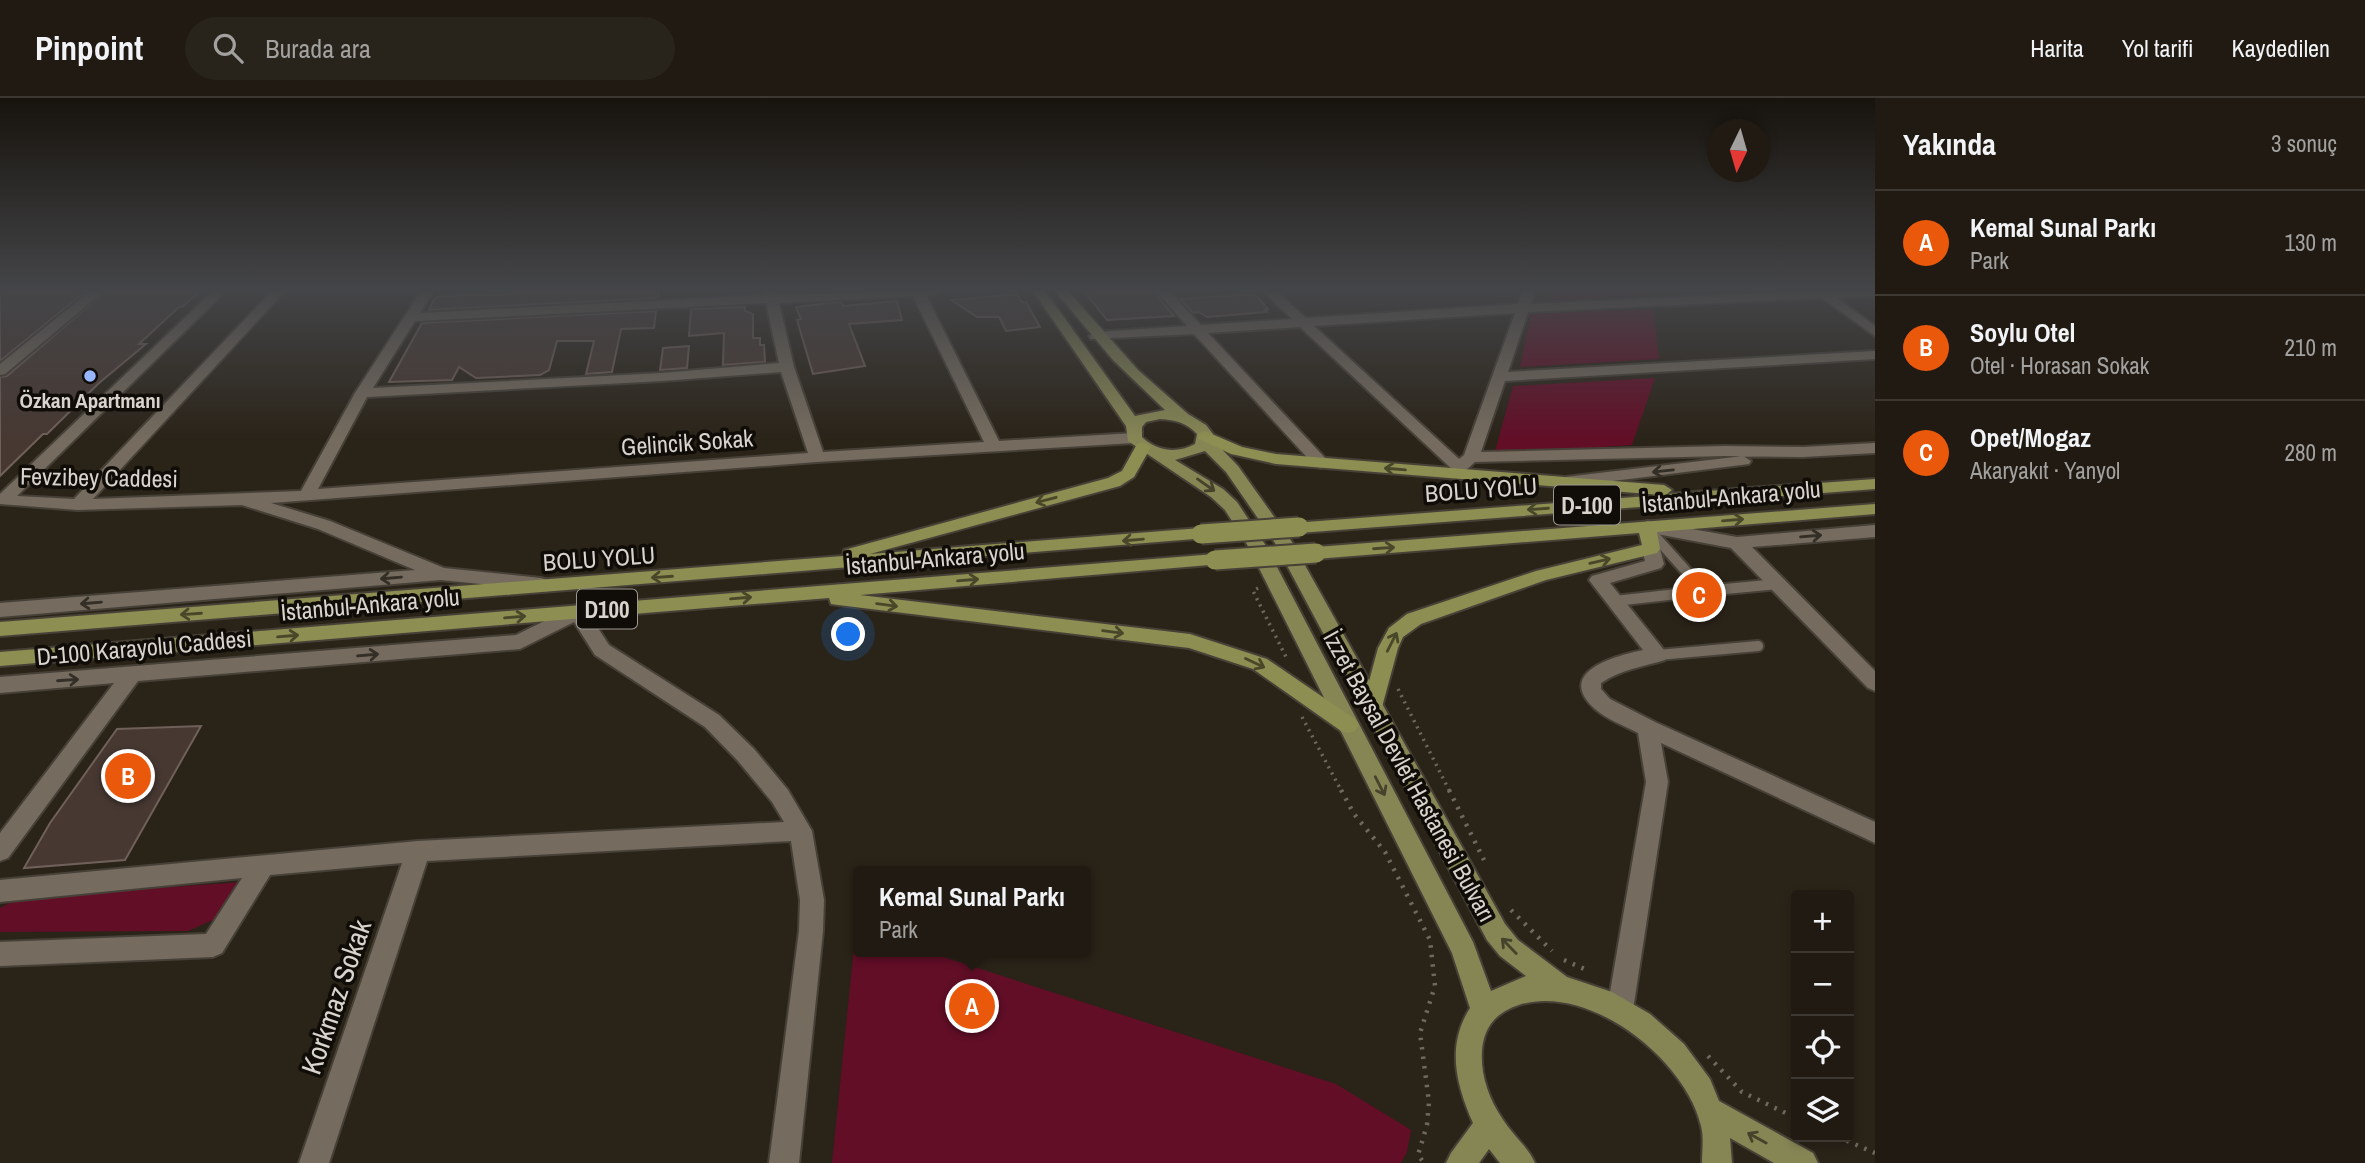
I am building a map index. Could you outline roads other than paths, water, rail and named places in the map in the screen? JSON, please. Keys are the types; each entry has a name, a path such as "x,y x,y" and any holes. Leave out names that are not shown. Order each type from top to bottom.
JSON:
{"highway":[{"path":"1205,438 1246,454 1321,463 1464,467 1560,482 1732,495"},
{"path":"804,566 1114,481 1128,474 1140,440"},
{"name":"BOLU YOLU","path":"0,629 1201,534 1291,535 1869,483"},
{"name":"İstanbul-Ankara yolu","path":"0,659 795,593 1875,509"},
{"path":"1371,707 1388,648 1396,633 1413,619 1542,575 1651,549 1647,527"},
{"path":"795,593 1190,641 1260,664 1348,725"}],"main road":[{"path":"1075,341 1119,402 1140,440 1164,454 1183,455 1197,450 1205,438"},
{"name":"İzzet Baysal Devlet Hastanesi Bulvarı","path":"1101,341 1144,399 1200,428 1205,438 1291,535 1371,707 1496,932 1509,948 1562,989"},
{"path":"1119,402 1144,399"},
{"path":"1140,440 1141,419 1153,415 1182,417"},
{"name":"İzzet Baysal Devlet Hastanesi Bulvarı","path":"1140,440 1201,481 1231,506 1257,546 1464,950 1484,1010"},
{"path":"1520,1163 1489,1125 1476,1098 1469,1072 1471,1037 1484,1010 1499,998 1517,990 1538,987 1622,999 1644,1025 1672,1051 1700,1088 1711,1112 1717,1135 1717,1163"},
{"path":"1711,1112 1803,1163"},
{"path":"1461,1163 1489,1125"}],"street":[{"path":"0,371 37,341"},
{"name":"Fevzibey Caddesi","path":"1,499 168,341"},
{"path":"78,505 232,341"},
{"path":"306,496 362,393 396,341"},
{"path":"781,341 787,367 817,457"},
{"path":"945,341 995,447"},
{"path":"1206,341 1321,463"},
{"path":"1324,341 1464,467 1725,451 1803,452"},
{"path":"1464,467 1512,341"},
{"path":"1498,377 1875,355"},
{"path":"362,393 662,377 787,367"},
{"name":"Gelincik Sokak","path":"243,500 817,457 1140,440"},
{"path":"1560,482 1803,452 1875,448"},
{"name":"Fevzibey Caddesi","path":"1,499 78,505 243,500 324,526 441,574"},
{"path":"1647,527 1737,543 1875,531"},
{"path":"1737,543 1875,683"},
{"path":"1651,549 1655,564 1598,580 1658,654 1624,660 1591,680 1591,691 1602,705 1875,833"},
{"name":"D-100 Karayolu Caddesi","path":"0,610 441,574 556,586"},
{"path":"577,612 602,650 712,721 746,755 780,796 801,831 810,889 811,931 784,1163"},
{"name":"D-100 Karayolu Caddesi","path":"0,685 520,642 577,612"},
{"path":"0,851 131,675"},
{"path":"1622,999 1657,782 1648,728"},
{"path":"0,891 418,851 801,831"},
{"name":"Korkmaz Sokak","path":"314,1163 418,851"},
{"path":"0,954 213,945 262,867"}],"lane":[{"path":"1647,527 1704,591"},
{"path":"1615,601 1778,584"},
{"path":"1658,654 1758,646"}],"place":[{"name":"Özkan Apartmanı","path":"90,376"},
{"name":"Opet/Mogaz","path":"1699,595"},
{"name":"Soylu Otel","path":"128,776"},
{"name":"Kemal Sunal Parkı","path":"972,1006"}]}
